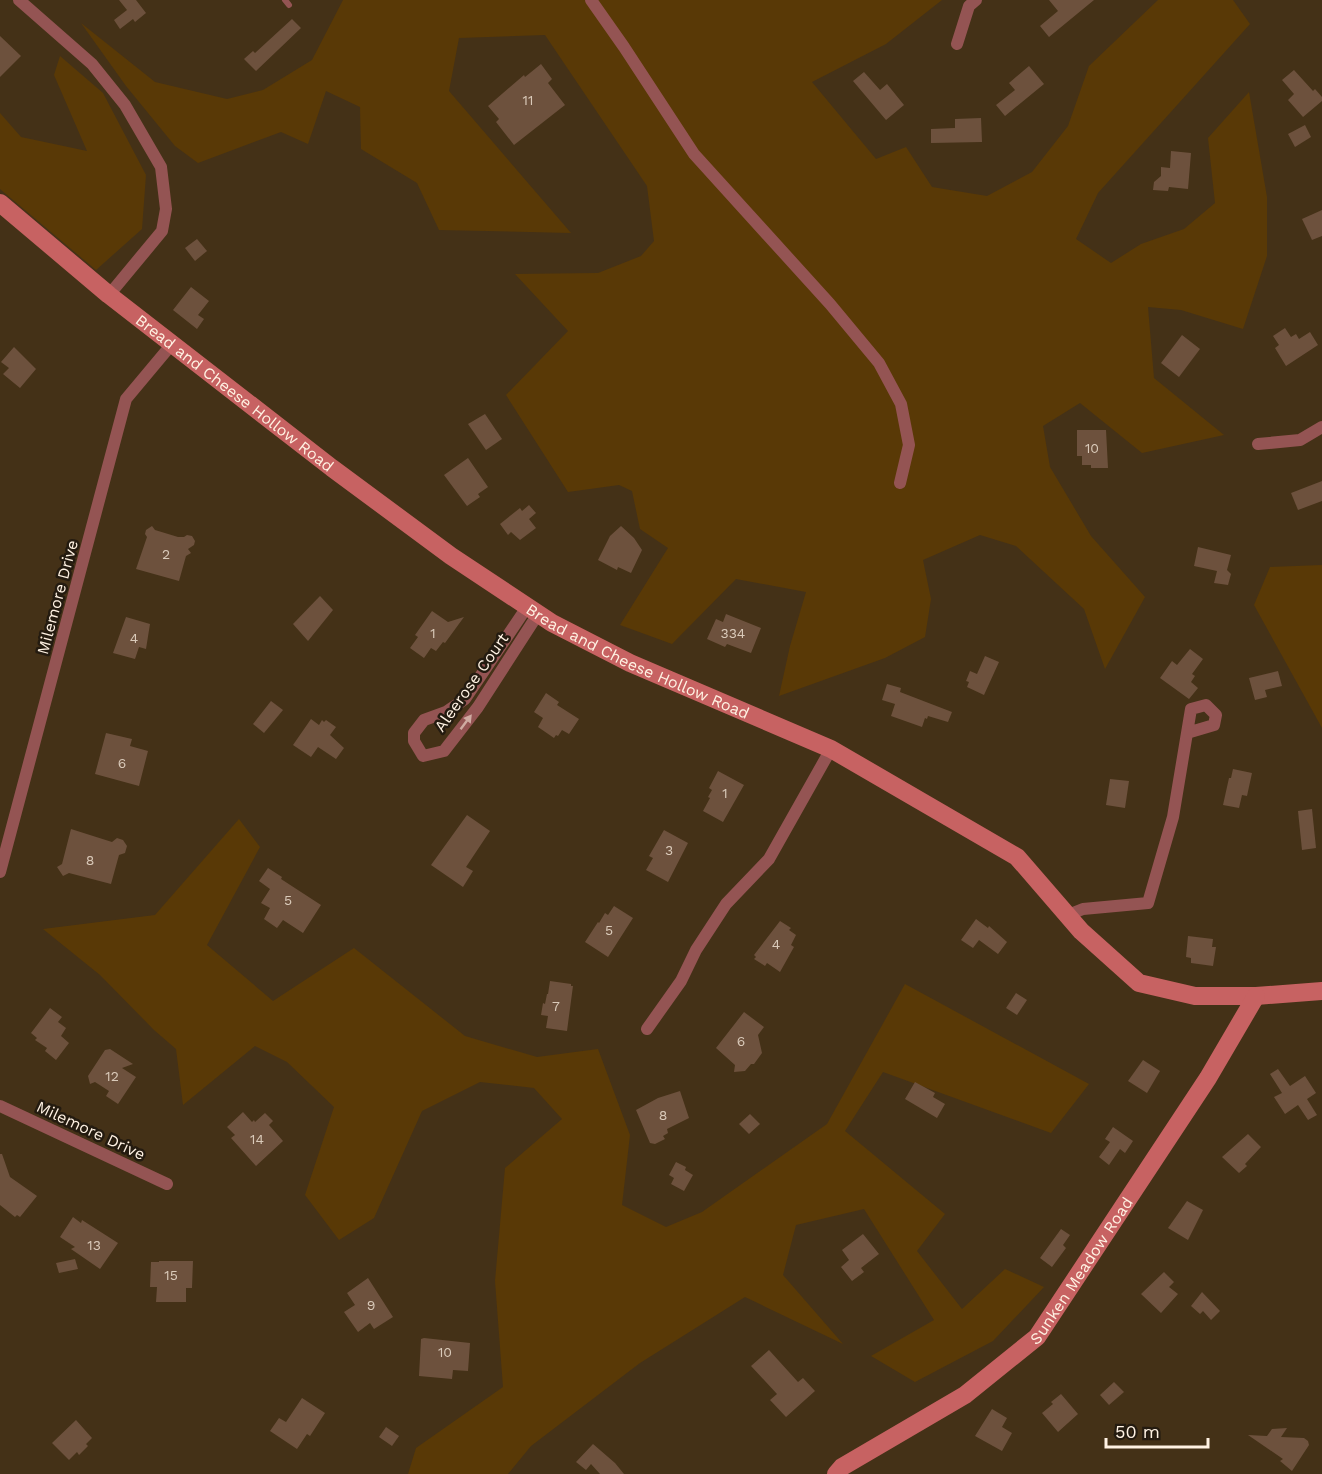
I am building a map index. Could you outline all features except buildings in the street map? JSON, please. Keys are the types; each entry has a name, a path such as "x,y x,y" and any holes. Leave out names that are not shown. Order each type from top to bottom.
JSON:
{"main road":[{"name":"Bread and Cheese Hollow Road","path":"0,203 109,295 350,482 451,556 532,610 630,663 831,749 1017,858 1082,931 1139,982 1195,996 1256,996 1322,991"},
{"name":"Sunken Meadow Road","path":"836,1474 842,1467 965,1395 1037,1337 1208,1078 1256,996"}],"street":[{"path":"19,0 92,64 125,105 161,168 166,209 162,231 109,295"},
{"path":"591,0 694,154 830,304 879,363 901,404 909,445 900,483"},
{"path":"957,44 969,6 976,0"},
{"name":"Milemore Drive","path":"0,872 4,839 126,399 172,344"},
{"path":"1258,444 1300,440 1322,427"},
{"name":"Aleerose Court","path":"532,610 478,707 444,751 423,756 414,741 414,733 424,720 446,712 465,699 532,610"},
{"path":"1068,915 1083,909 1148,903 1173,817 1187,733"},
{"path":"647,1029 681,981 696,950 726,904 769,859 831,749"},
{"name":"Milemore Drive","path":"0,1106 167,1185"}],"shaded area":[{"path":"343,0 942,0 886,44 812,82 876,159 906,147 932,187 987,196 1032,172 1068,126 1089,66 1158,0 1233,0 1250,24 1098,193 1076,239 1111,263 1141,244 1184,229 1215,203 1208,138 1249,92 1267,197 1267,256 1243,329 1181,310 1148,307 1154,378 1224,435 1142,453 1080,403 1043,426 1050,467 1091,536 1145,597 1105,669 1084,609 1016,546 980,535 923,560 931,599 925,637 885,658 779,696 790,646 806,592 736,579 672,644 620,625 668,548 640,529 632,491 619,485 568,492 506,395 568,331 515,274 598,273 641,256 654,241 647,186 545,35 459,38 449,91 571,233 439,230 417,183 361,149 360,107 326,91 308,144 281,132 198,163 175,146 126,86 81,23 155,82 227,99 263,90 312,60"},
{"path":"60,56 103,93 146,175 142,229 96,270 0,189 0,113 21,137 87,151 54,75"},
{"path":"1322,565 1322,728 1254,605 1270,567"},
{"path":"239,819 260,847 207,945 273,1001 354,948 465,1036 537,1057 598,1049 630,1135 622,1205 666,1227 702,1212 827,1124 905,984 1089,1084 1051,1133 883,1072 845,1131 945,1214 917,1251 962,1309 1005,1269 1044,1287 993,1341 915,1382 871,1356 934,1320 864,1209 796,1225 783,1275 843,1344 745,1297 640,1363 531,1446 508,1474 408,1474 416,1448 503,1387 495,1281 505,1168 562,1119 534,1088 480,1082 422,1111 374,1218 339,1240 305,1195 334,1107 287,1062 255,1046 183,1105 176,1049 100,975 43,929 155,915"}]}
